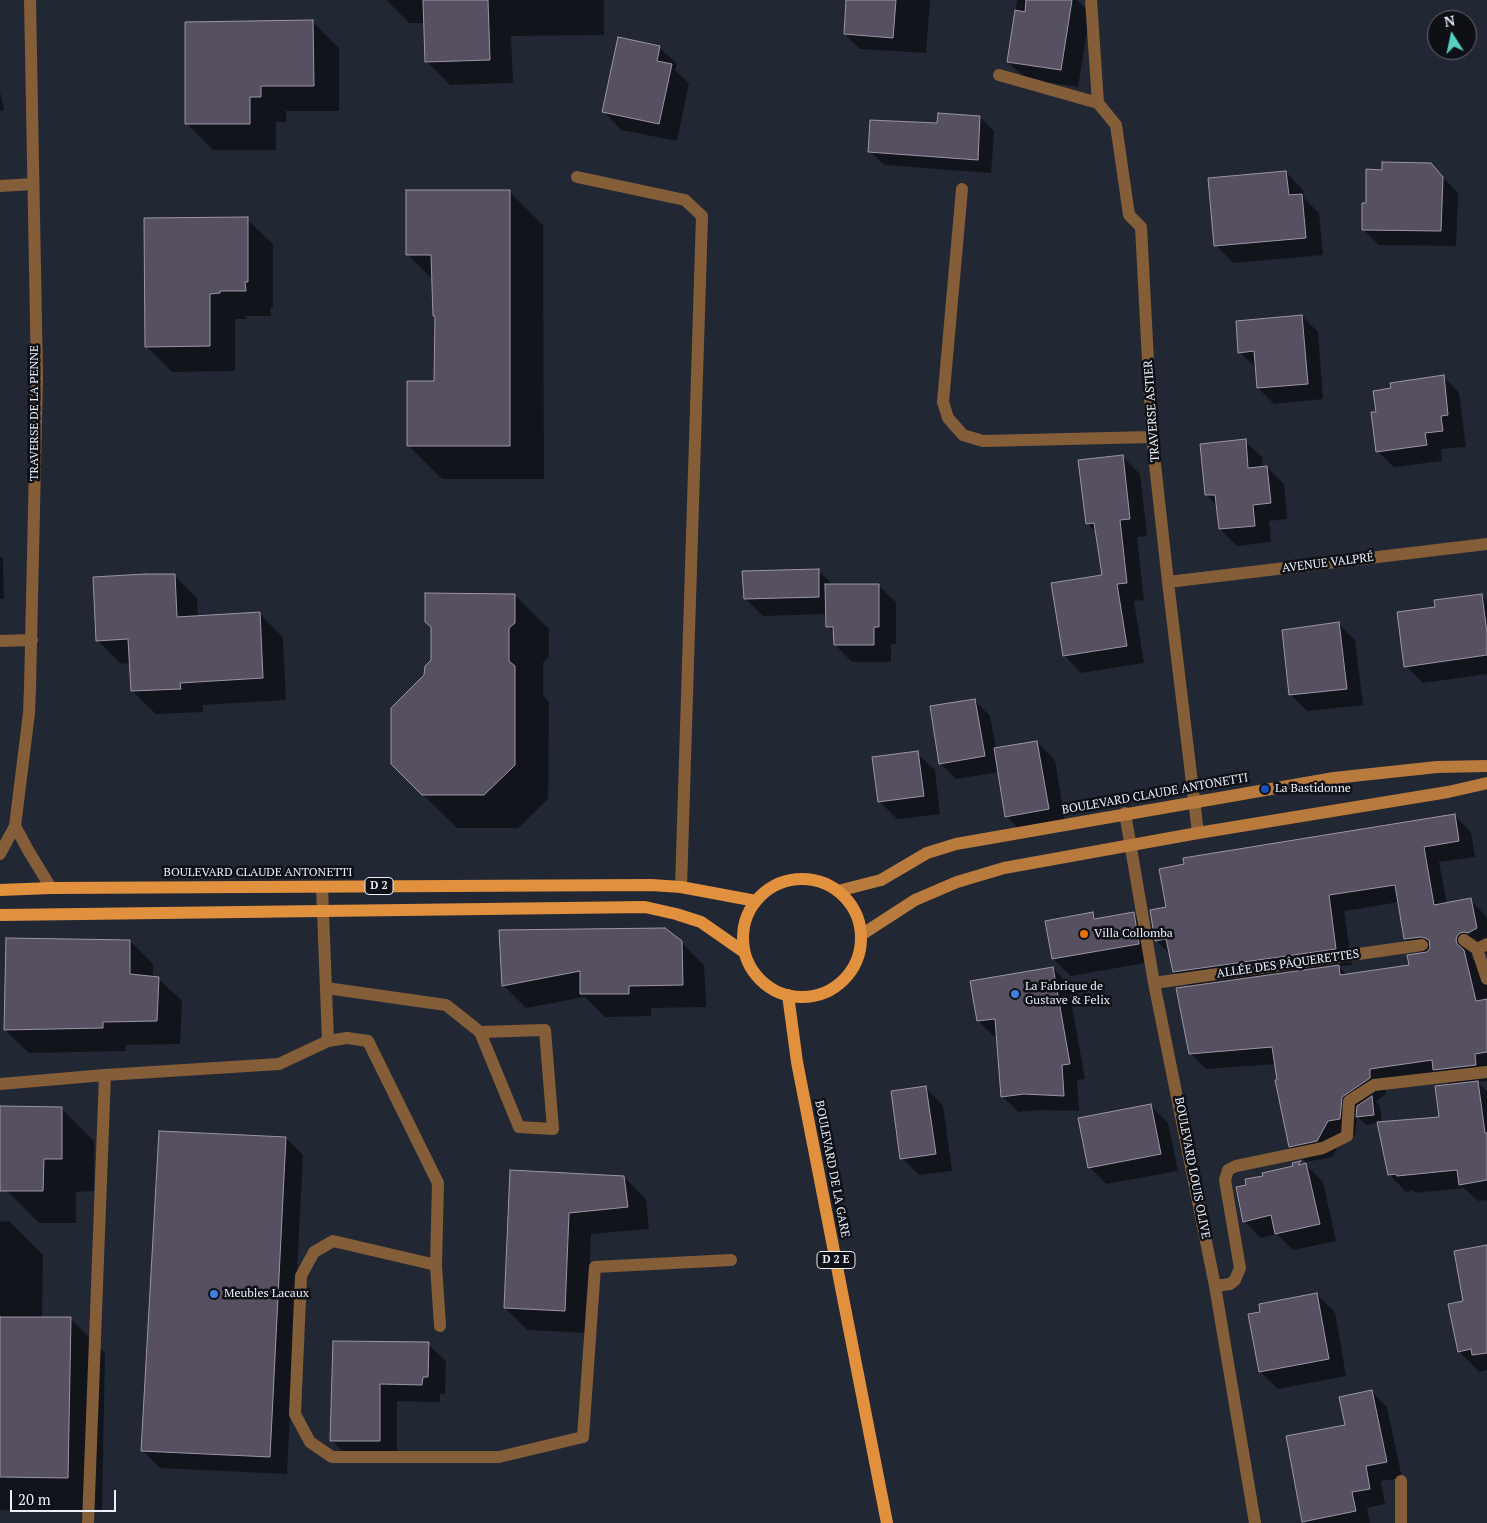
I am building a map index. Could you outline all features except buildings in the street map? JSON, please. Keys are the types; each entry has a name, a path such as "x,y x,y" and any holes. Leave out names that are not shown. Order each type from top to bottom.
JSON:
{"main road":[{"name":"BOULEVARD CLAUDE ANTONETTI","path":"838,891 881,880 927,853 956,844 1334,778 1437,767 1487,766"},
{"path":"861,935 915,900 956,882 1004,868 1198,833 1448,792 1487,783"},
{"path":"804,879 822,882 838,891 855,911 861,935 858,957 847,976 830,990 810,996 788,996 768,987 753,972 744,952 744,925 756,901 769,888 786,881 804,879"},
{"name":"BOULEVARD CLAUDE ANTONETTI","path":"0,890 51,888 651,884 681,887 756,901"},
{"name":"D 2","path":"0,915 645,907 701,922 744,952"},
{"name":"BOULEVARD DE LA GARE","path":"788,996 797,1062 887,1523"}],"street":[{"name":"TRAVERSE DE LA PENNE","path":"0,854 16,826 29,713 32,640 37,376 30,0"},
{"path":"1000,75 1098,103 1091,0"},
{"name":"TRAVERSE ASTIER","path":"1098,103 1116,125 1129,215 1141,227 1152,436 1198,833"},
{"path":"577,177 685,200 702,216 681,887"},
{"path":"0,186 33,184"},
{"path":"962,189 943,402 948,418 963,435 983,441 1152,436"},
{"name":"AVENUE VALPRÉ","path":"1168,582 1487,544"},
{"path":"0,640 32,640"},
{"name":"BOULEVARD LOUIS OLIVE","path":"1125,814 1154,983 1215,1286 1255,1523"},
{"path":"16,826 51,888"},
{"path":"322,887 328,1041"},
{"path":"1464,940 1482,946 1487,979"},
{"name":"ALLÉE DES PÂQUERETTES","path":"1154,983 1422,945"},
{"path":"326,988 446,1005 480,1032 519,1127 553,1129 545,1030 480,1032"},
{"path":"0,1084 280,1064 328,1041 347,1038 368,1041 438,1183 436,1264 440,1326"},
{"path":"1215,1286 1230,1284 1235,1280 1240,1268 1224,1180 1228,1170 1236,1166 1323,1148 1347,1136 1349,1100 1374,1085 1487,1072"},
{"path":"88,1523 105,1075"},
{"path":"436,1264 333,1242 314,1252 302,1276 295,1414 310,1442 332,1457 499,1457 583,1437 595,1267 730,1260"},
{"path":"1401,1481 1401,1523"}],"place":[{"name":"La Bastidonne","path":"1265,789"},
{"name":"Villa Collomba","path":"1084,934"},
{"name":"La Fabrique de Gustave & Felix","path":"1015,994"},
{"name":"Meubles Lacaux","path":"214,1294"}]}
